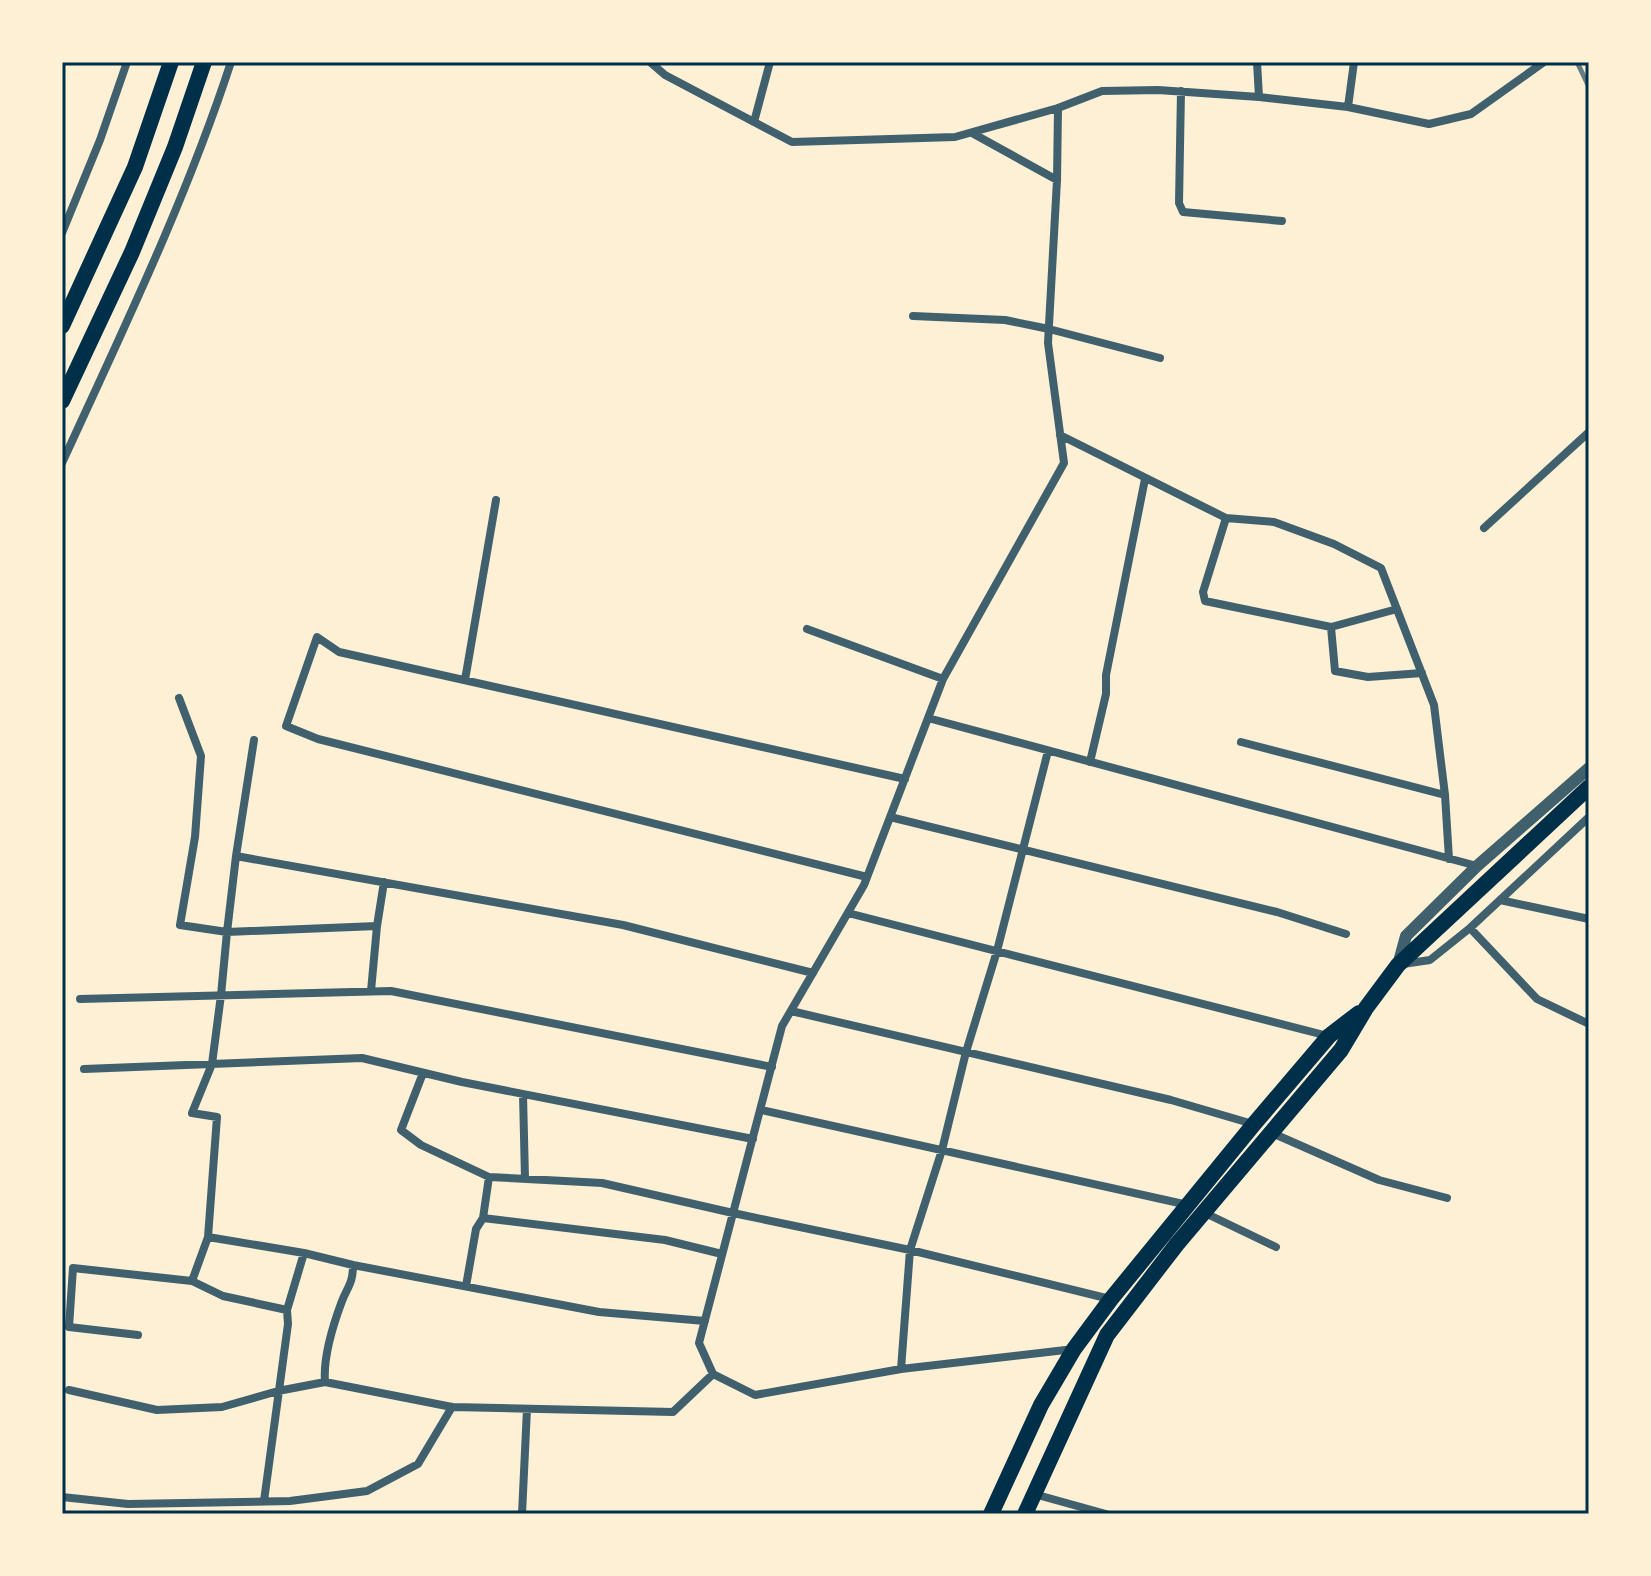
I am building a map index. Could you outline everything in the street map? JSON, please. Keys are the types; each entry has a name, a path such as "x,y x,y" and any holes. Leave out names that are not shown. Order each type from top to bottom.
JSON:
{"main road":[{"path":"62,326 135,167 171,62"},
{"path":"62,401 132,252 175,147 204,62"},
{"path":"1025,1514 1107,1335 1177,1244 1341,1050 1366,1008 1398,965 1589,787"},
{"path":"991,1514 1041,1405 1074,1349 1111,1299 1329,1036 1366,1008"}],"street":[{"path":"62,233 100,140 127,62"},
{"path":"62,463 150,273 215,113 231,62"},
{"path":"650,62 665,75 792,142 955,137 1058,108 1102,91 1181,91 1259,97 1348,107 1429,124 1471,114 1544,62"},
{"path":"754,122 770,62"},
{"path":"1257,62 1259,97"},
{"path":"1348,107 1354,62"},
{"path":"1181,91 1179,203 1183,212 1282,221"},
{"path":"1058,108 1048,343 1064,463 943,679 867,877 782,1026 699,1343 713,1374 755,1395 901,1369 1074,1349"},
{"path":"972,133 1057,180"},
{"path":"913,316 1005,320 1160,358"},
{"path":"1060,435 1226,518 1274,522 1334,544 1381,568 1434,705 1449,859"},
{"path":"1484,528 1588,435"},
{"path":"1090,762 1106,694 1106,675 1145,479"},
{"path":"465,680 496,500"},
{"path":"1226,518 1203,592 1205,601 1331,627 1397,609"},
{"path":"1331,627 1335,671 1368,677 1422,673"},
{"path":"807,629 943,679"},
{"path":"867,877 318,739 286,726 317,637 339,652 905,779"},
{"path":"179,698 201,756 195,837 180,925 227,932 377,926"},
{"path":"928,718 1477,866"},
{"path":"192,1281 208,1237 217,1117 192,1113 212,1064 236,856 254,740"},
{"path":"1241,742 1445,795"},
{"path":"901,1369 910,1250 942,1150 1048,751"},
{"path":"1589,768 1477,866 1406,936 1398,965 1430,960 1470,928 1589,817"},
{"path":"890,817 1277,912 1346,934"},
{"path":"236,856 623,925 813,973"},
{"path":"371,991 384,882"},
{"path":"1500,900 1589,919"},
{"path":"848,913 1329,1036"},
{"path":"1470,928 1537,999 1589,1024"},
{"path":"80,999 391,991 772,1067"},
{"path":"791,1011 1171,1100 1254,1124"},
{"path":"84,1069 362,1058 523,1094 753,1139"},
{"path":"423,1073 401,1130 421,1145 489,1177 602,1183 910,1250 1111,1299"},
{"path":"523,1094 525,1179"},
{"path":"761,1110 1188,1205"},
{"path":"1270,1132 1379,1180 1447,1198"},
{"path":"466,1286 476,1229 483,1218 489,1177"},
{"path":"1205,1213 1276,1247"},
{"path":"483,1218 665,1240 722,1254"},
{"path":"208,1237 599,1312 705,1321"},
{"path":"264,1501 288,1324 287,1310 304,1253"},
{"path":"325,1382 324,1365 342,1302 353,1278 353,1265"},
{"path":"138,1335 69,1327 73,1268 192,1281 223,1296 287,1310"},
{"path":"69,1390 157,1410 222,1407 325,1382 452,1407 673,1412 713,1374"},
{"path":"62,1497 128,1504 290,1501 367,1491 418,1464 452,1407"},
{"path":"522,1514 527,1409"},
{"path":"1034,1494 1106,1514"}],"railway":[{"path":"1577,62 1589,87"}]}
